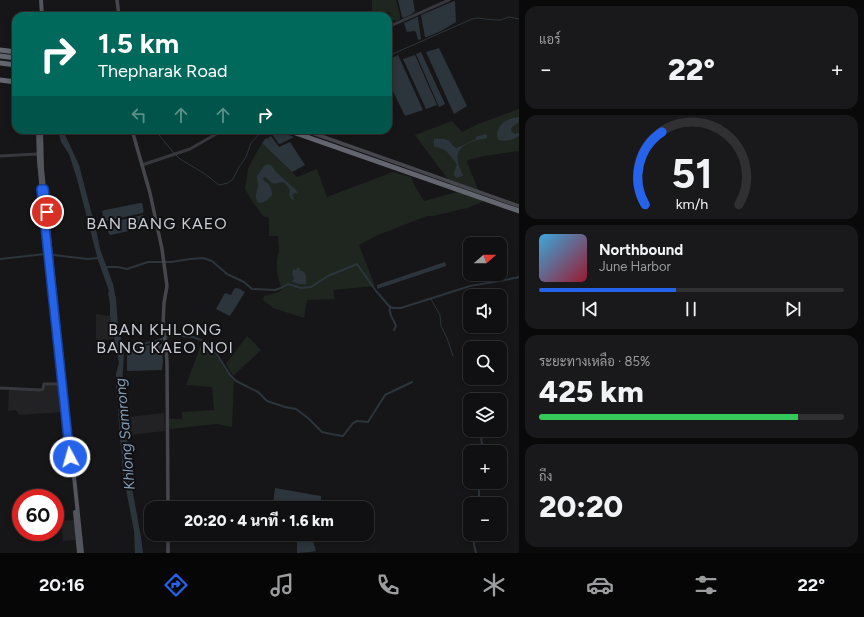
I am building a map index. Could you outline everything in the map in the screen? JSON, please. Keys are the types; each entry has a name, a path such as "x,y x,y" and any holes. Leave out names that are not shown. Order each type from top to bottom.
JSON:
{"highway":[{"path":"0,48 12,49"},
{"path":"0,48 12,51"},
{"path":"0,55 12,56"},
{"path":"0,61 12,62"},
{"path":"0,80 12,80"},
{"path":"299,134 519,209"},
{"path":"308,134 519,209"}],"main road":[{"path":"40,0 41,12"},
{"path":"117,0 118,12"},
{"path":"39,134 38,154 50,255 80,553"},
{"path":"39,134 43,189"},
{"path":"133,134 153,203 167,286 164,303 163,328 167,362 168,501"},
{"path":"315,134 498,198 519,209"},
{"path":"498,198 496,205 519,209"},
{"path":"50,255 62,384 67,419"},
{"path":"168,541 168,553"}],"street":[{"path":"392,25 450,0"},
{"path":"142,165 195,147 216,134"},
{"path":"0,156 38,154"},
{"path":"0,388 41,390 44,384 62,384"}],"shaded area":[{"path":"372,0 396,0 400,19 396,21 392,20 392,12 372,12"},
{"path":"519,109 519,151 484,156 468,160 467,162 483,202 467,208 427,216 378,235 359,245 375,286 333,290 335,299 307,300 304,318 273,308 263,300 264,296 282,290 277,270 279,251 278,236 269,236 269,218 263,216 245,189 248,169 262,143 297,177 317,169 327,197 393,172 411,177 424,201 457,192 415,135 452,121 462,132 478,124"},
{"path":"96,314 110,316 114,339 96,340"},
{"path":"247,336 261,350 233,376 226,364"},
{"path":"202,342 212,350 234,381 232,427 216,424 170,429 169,419 182,419 182,412 214,410 212,387 186,385"},
{"path":"45,385 60,386 63,412 19,415 16,410 8,411 9,389 43,391"},
{"path":"164,413 165,431 130,435 129,417"},
{"path":"74,520 76,540 64,541 64,521"}],"water":[{"path":"398,0 413,0 415,11 404,18 402,17"},
{"path":"454,1 456,22 441,31 425,37 421,15"},
{"path":"417,17 421,39 418,40 416,32 407,32 404,23"},
{"path":"439,48 467,106 454,114 426,52"},
{"path":"421,52 445,104 439,107 416,54"},
{"path":"398,55 423,110 405,116 392,89 392,58"},
{"path":"415,55 437,105 426,109 403,59"},
{"path":"519,117 519,122 512,127 511,130 514,134 519,133 519,136 509,140 498,140 497,135 499,127 510,119"},
{"name":"Khlong Samrong","path":"59,134 65,134 79,165 100,249 113,284 116,299 118,325 124,352 122,388 132,488 143,553 135,553 134,531 123,473 118,411 119,406 116,386 116,374 119,363 110,316 109,291 98,260 69,154 61,142"},
{"path":"272,134 286,134 294,137 280,144"},
{"path":"486,134 487,138 468,143 460,150 458,154 458,163 463,176 456,178 454,173 457,165 445,151 439,147 435,147 434,139 447,140 457,148 476,139 476,137"},
{"path":"271,136 279,147 290,142 305,165 292,172 262,143 266,138 267,139"},
{"path":"267,164 271,165 276,172 296,190 298,194 296,193 292,195 294,200 291,199 289,194 290,190 285,183 281,182 275,184 264,177 264,181 268,184 272,191 272,195 266,201 259,203 257,201 257,176"},
{"path":"142,203 143,213 106,221 104,220 102,211"},
{"path":"143,215 144,221 142,228 111,235 109,234 106,225 108,223"},
{"path":"445,262 446,266 377,289 377,285"},
{"path":"299,267 306,276 306,284 292,282 294,278 292,274 293,269 295,270"},
{"path":"236,288 245,292 230,316 216,309 225,293 231,295"},
{"path":"156,343 162,344 162,370 127,371 127,352 129,350"},
{"path":"275,488 321,496 321,501 273,501"},
{"path":"297,541 313,541 316,551 297,553"}],"waterway":[{"path":"392,54 472,19 500,20 509,17 519,19"},
{"path":"158,134 180,159 205,174 219,185 228,183 233,179 246,157 251,143 259,134"},
{"path":"0,259 45,254 88,259 99,258"},
{"path":"105,267 127,269 148,262 171,262 203,258 212,261 227,274 244,282 252,289 275,290 288,284 301,288 311,287 328,276 357,264 376,291 389,306 393,308 401,308 470,286 519,277"},
{"path":"431,299 440,315 441,326 453,356"},
{"path":"390,307 390,315 396,326 394,330"},
{"path":"122,349 173,335 193,337 201,340 209,344 230,375 236,381 258,392 267,401 296,409 308,418 322,432 343,436 353,423 357,421 368,422 385,395 412,382"},
{"path":"481,437 482,445"},
{"path":"479,489 479,497"},
{"path":"474,541 476,553"}],"district":[{"name":"BAN BANG KAEO","path":"157,223"},
{"name":"BAN KHLONG BANG KAEO NOI","path":"165,338"}],"route":[{"path":"47,212 44,189 41,189 70,457"}]}
